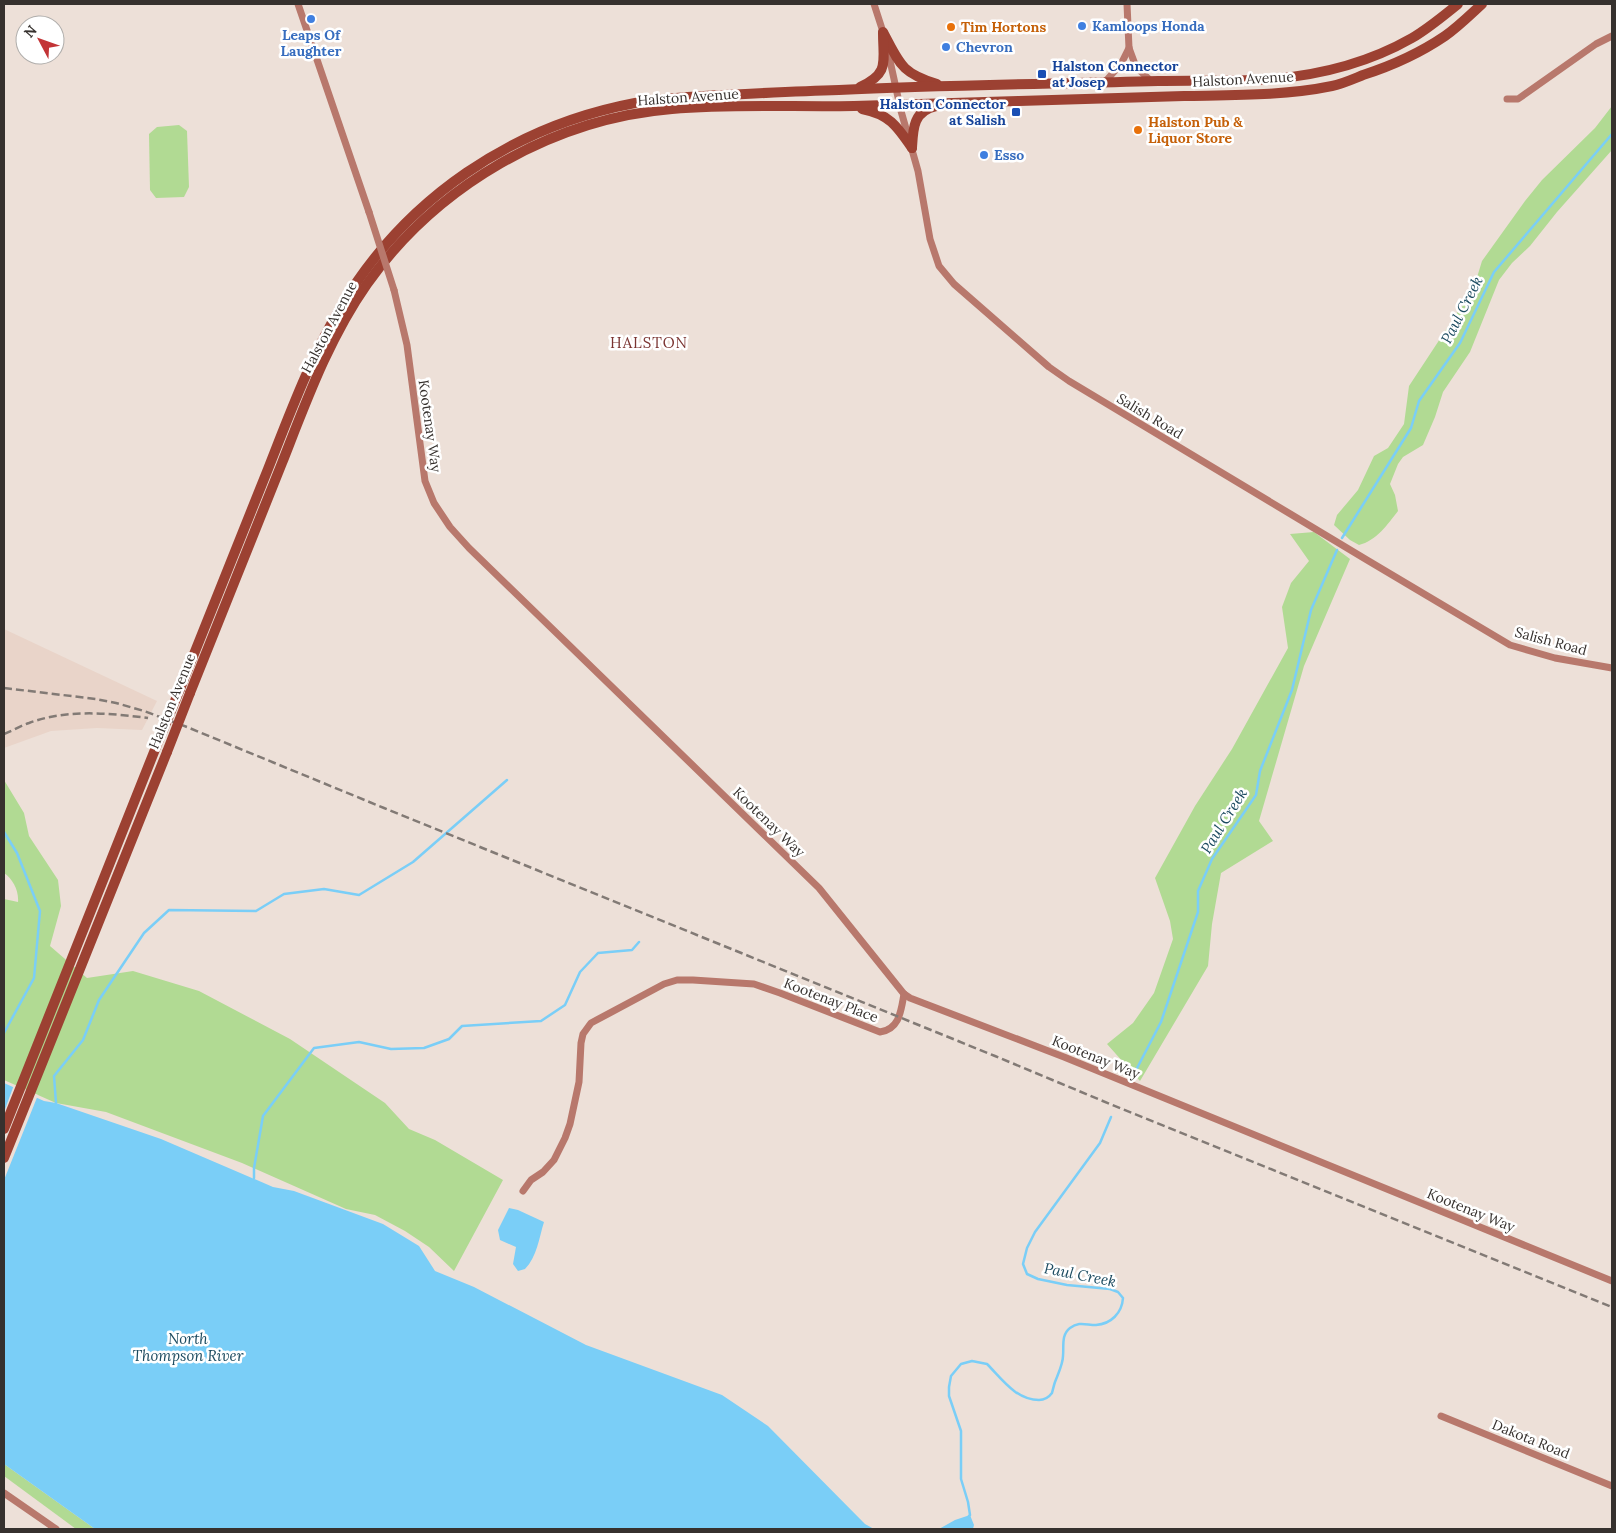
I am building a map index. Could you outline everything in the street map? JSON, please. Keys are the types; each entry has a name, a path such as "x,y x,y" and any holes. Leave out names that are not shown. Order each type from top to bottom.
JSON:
{"main road":[{"name":"Halston Avenue","path":"4,1158 93,936 162,749 180,689 298,392 322,340 340,307 358,280 390,240 422,207 469,170 536,133 596,112 637,103 668,99 854,89 1273,79 1338,68 1389,50 1413,38 1458,4"},
{"name":"Halston Avenue","path":"4,1128 82,932 162,749 190,693 308,398 332,345 366,286 388,257 429,216 475,179 503,162 561,134 599,122 670,109 900,105 1270,94 1334,86 1388,66 1446,36 1482,4"},
{"path":"883,32 899,63 910,74 944,87"},
{"path":"854,89 872,81 878,76 883,67 883,32"},
{"path":"912,148 914,126 919,116 927,108 950,103"},
{"path":"840,106 874,112 886,117 898,127 912,148"}],"street":[{"name":"Kootenay Way","path":"298,4 394,290 407,345 425,481 434,503 450,527 468,548 819,888 904,994 910,998 1064,1057 1612,1281"},
{"name":"Salish Road","path":"874,4 883,32 918,171 930,239 939,266 954,284 1049,367 1069,381 1510,645 1555,658 1612,668"},
{"path":"1127,4 1129,48 1136,67 1151,81"},
{"path":"1507,99 1518,99 1596,44 1612,36"},
{"path":"1104,83 1121,64 1129,48"},
{"name":"Kootenay Place","path":"523,1190 531,1180 543,1172 554,1160 565,1138 579,1082 583,1034 591,1024 651,990 677,980 754,984 880,1032 887,1031 895,1024 904,994"},
{"name":"Dakota Road","path":"1441,1416 1612,1486"},
{"path":"4,1493 56,1529"}],"shaded area":[{"path":"4,629 157,701 142,730 97,728 51,731 4,748"}],"green space":[{"path":"1612,106 1612,150 1499,280 1470,352 1443,392 1423,445 1403,457 1398,464 1390,484 1395,495 1398,511 1371,540 1359,545 1350,540 1334,525 1337,515 1358,490 1374,456 1388,448 1404,424 1409,386 1459,310 1471,297 1482,261 1542,180 1595,128"},
{"path":"179,125 187,131 189,187 184,197 156,198 150,190 149,134 157,127"},
{"path":"1314,532 1350,559 1304,666 1259,821 1273,841 1221,873 1212,924 1208,966 1140,1081 1107,1044 1133,1023 1154,993 1173,939 1170,921 1155,878 1195,806 1232,749 1288,648 1282,607 1291,583 1309,561 1290,534"},
{"path":"4,780 24,813 29,836 58,880 61,906 50,946 87,978 133,971 199,991 290,1039 385,1103 409,1129 435,1140 503,1180 454,1271 429,1247 405,1231 375,1215 346,1209 242,1163 106,1112 56,1103 4,1080 4,899 18,902 18,894 15,886 4,873"},
{"path":"4,1464 95,1529 76,1529 4,1476"}],"water":[{"name":"North Thompson River","path":"4,1083 44,1101 56,1103 161,1139 273,1187 294,1191 383,1224 419,1246 435,1271 474,1287 586,1345 722,1395 768,1426 865,1524 874,1529 95,1529 4,1464"},
{"path":"509,1208 544,1222 532,1259 525,1269 518,1271 513,1264 516,1247 500,1240 498,1230"},
{"path":"970,1515 974,1525 973,1529 939,1529 955,1520"}],"pier":[{"path":"14,1085 38,1095 4,1180 4,1112"}],"waterway":[{"name":"Paul Creek","path":"1342,538 1411,428 1419,401 1460,343 1494,272 1612,134"},
{"name":"Paul Creek","path":"1135,1072 1161,1022 1198,912 1198,891 1212,859 1256,795 1260,771 1292,690 1311,610 1337,550"},
{"path":"56,1103 54,1076 83,1040 99,1000 144,933 169,910 256,911 284,894 324,889 359,895 413,862 507,780"},
{"path":"4,832 17,853 40,911 34,978 4,1033"},
{"path":"254,1178 263,1116 314,1048 359,1042 391,1049 424,1048 449,1039 462,1026 541,1021 565,1005 580,972 598,953 632,950 639,942"},
{"name":"Paul Creek","path":"969,1516 968,1502 961,1479 961,1431 949,1396 951,1376 961,1364 972,1361 987,1364 1016,1393 1031,1399 1045,1399 1052,1393 1061,1366 1064,1337 1067,1331 1076,1325 1096,1325 1111,1320 1118,1313 1122,1303 1123,1298 1118,1292 1110,1289 1067,1285 1038,1279 1027,1274 1023,1264 1027,1248 1035,1232 1100,1143 1111,1117"}],"railway":[{"path":"4,688 116,703 187,727 1612,1307"},
{"path":"4,734 43,719 73,714 88,713 148,718"}],"place":[{"name":"Leaps Of Laughter","path":"311,19"},
{"name":"Kamloops Honda","path":"1082,26"},
{"name":"Tim Hortons","path":"951,27"},
{"name":"Chevron","path":"946,47"},
{"name":"Halston Connector at Josep","path":"1042,74"},
{"name":"Halston Connector at Salish","path":"1016,112"},
{"name":"Halston Pub & Liquor Store","path":"1138,130"},
{"name":"Esso","path":"984,155"}],"district":[{"name":"HALSTON","path":"649,343"}]}
